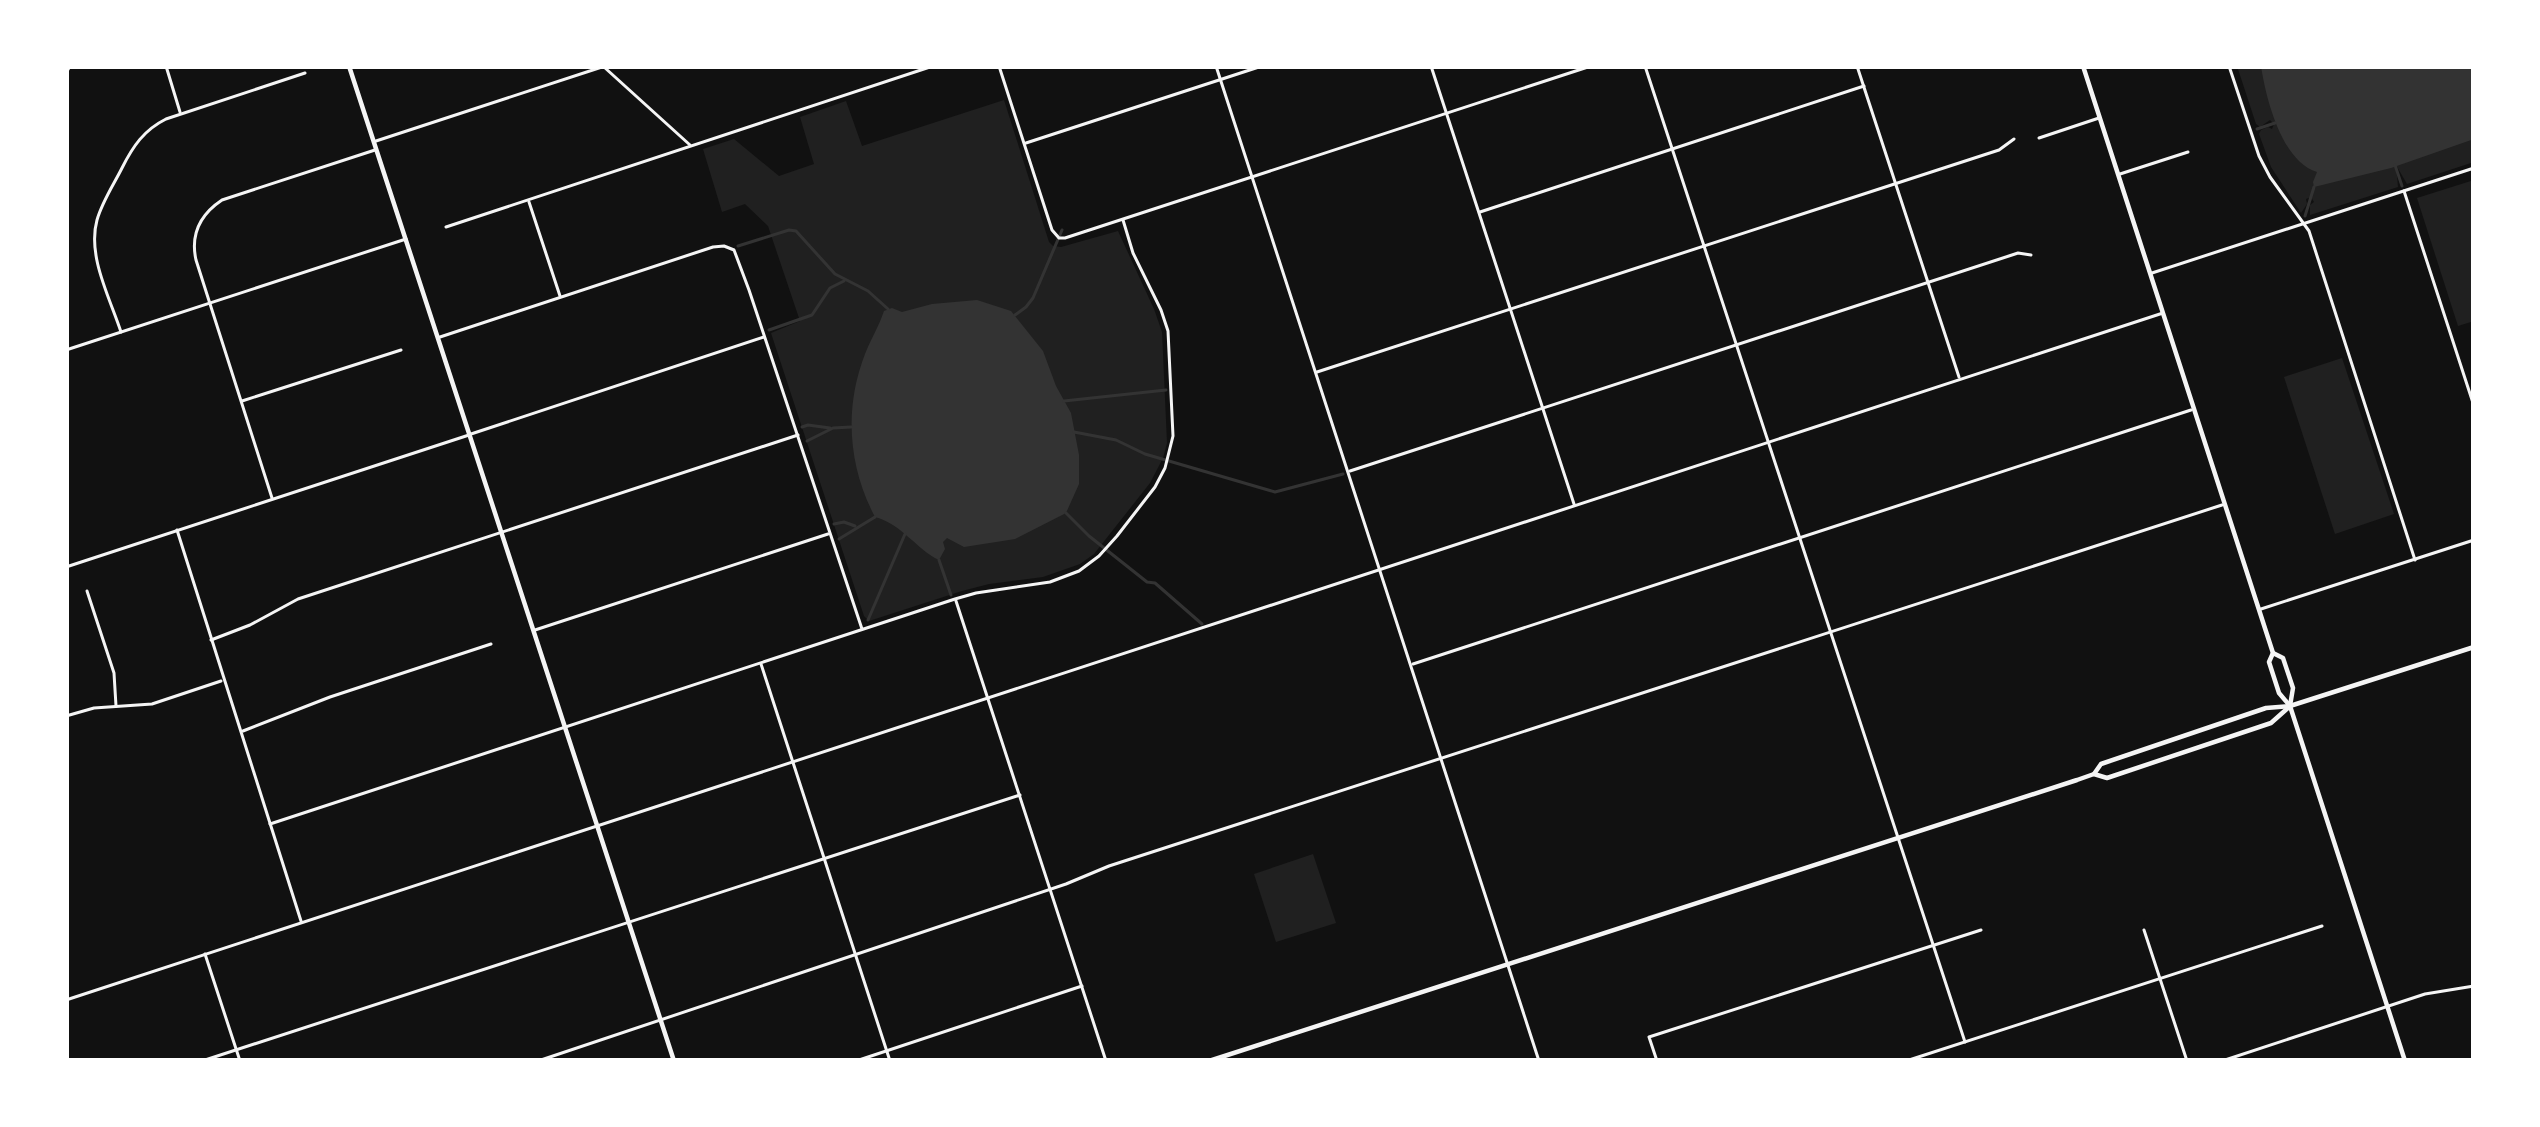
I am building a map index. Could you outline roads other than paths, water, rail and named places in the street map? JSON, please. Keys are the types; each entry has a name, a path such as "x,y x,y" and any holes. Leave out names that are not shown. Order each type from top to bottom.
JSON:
{"main road":[{"path":"349,66 674,1061"},
{"path":"2083,66 2260,609 2279,693 2290,706 2404,1061"},
{"path":"2094,774 2101,764 2266,708 2290,706 2474,647"},
{"path":"1209,1061 1233,1058 2094,774 2107,778 2271,723 2290,706 2293,688 2283,658 2273,653"}],"street":[{"path":"66,73 70,66"},
{"path":"166,66 181,114"},
{"path":"273,499 193,249 203,215 222,200 603,66 691,147"},
{"path":"446,226 933,66"},
{"path":"999,66 1052,230 1059,238 1591,66"},
{"path":"1216,66 1539,1061"},
{"path":"1024,144 1262,66"},
{"path":"1430,66 1575,506"},
{"path":"1646,66 1965,1042"},
{"path":"1857,66 1960,379"},
{"path":"2229,66 2259,156 2309,231 2414,560"},
{"path":"121,332 98,261 97,219 131,150 152,126 305,73"},
{"path":"1478,212 1864,86"},
{"path":"2039,138 2099,118"},
{"path":"1316,373 2005,148 2014,139"},
{"path":"2118,175 2188,152"},
{"path":"2150,274 2474,169"},
{"path":"2404,191 2474,406"},
{"path":"528,200 560,297"},
{"path":"270,824 955,599 1050,582 1081,570 1099,556 1155,487 1173,442 1168,331 1123,220"},
{"path":"66,350 406,238"},
{"path":"438,337 726,246 737,254 862,630"},
{"path":"1348,471 2018,253 2031,255"},
{"path":"66,1000 2163,313"},
{"path":"66,567 765,337"},
{"path":"241,402 401,350"},
{"path":"1411,664 2194,408"},
{"path":"212,640 298,599 798,435"},
{"path":"538,1061 1374,778 2225,504"},
{"path":"177,530 302,923"},
{"path":"534,631 830,533"},
{"path":"2260,609 2474,540"},
{"path":"87,591 114,673 116,707"},
{"path":"955,599 1106,1061"},
{"path":"241,732 491,644"},
{"path":"761,664 890,1061"},
{"path":"66,716 94,708 152,704 224,680"},
{"path":"202,1061 1020,795"},
{"path":"1906,1061 2321,926"},
{"path":"1657,1061 1649,1037 1981,930"},
{"path":"2144,930 2187,1061"},
{"path":"205,954 240,1061"},
{"path":"856,1061 1082,986"},
{"path":"2222,1061 2444,989 2474,986"}],"waterway":[{"path":"2257,129 2275,123"},
{"path":"2395,165 2402,186"},
{"path":"2305,216 2314,187"},
{"path":"1015,315 1033,298 1062,230"},
{"path":"738,246 796,231 835,274 868,291 888,309"},
{"path":"769,330 812,315 830,288 844,281"},
{"path":"1064,401 1166,390"},
{"path":"802,427 830,428"},
{"path":"807,441 833,428 851,427"},
{"path":"1074,432 1116,440 1145,454 1275,492 1343,474"},
{"path":"1066,513 1202,624"},
{"path":"839,539 875,517"},
{"path":"834,524 855,526"},
{"path":"868,620 905,534"},
{"path":"939,560 951,595"}]}
